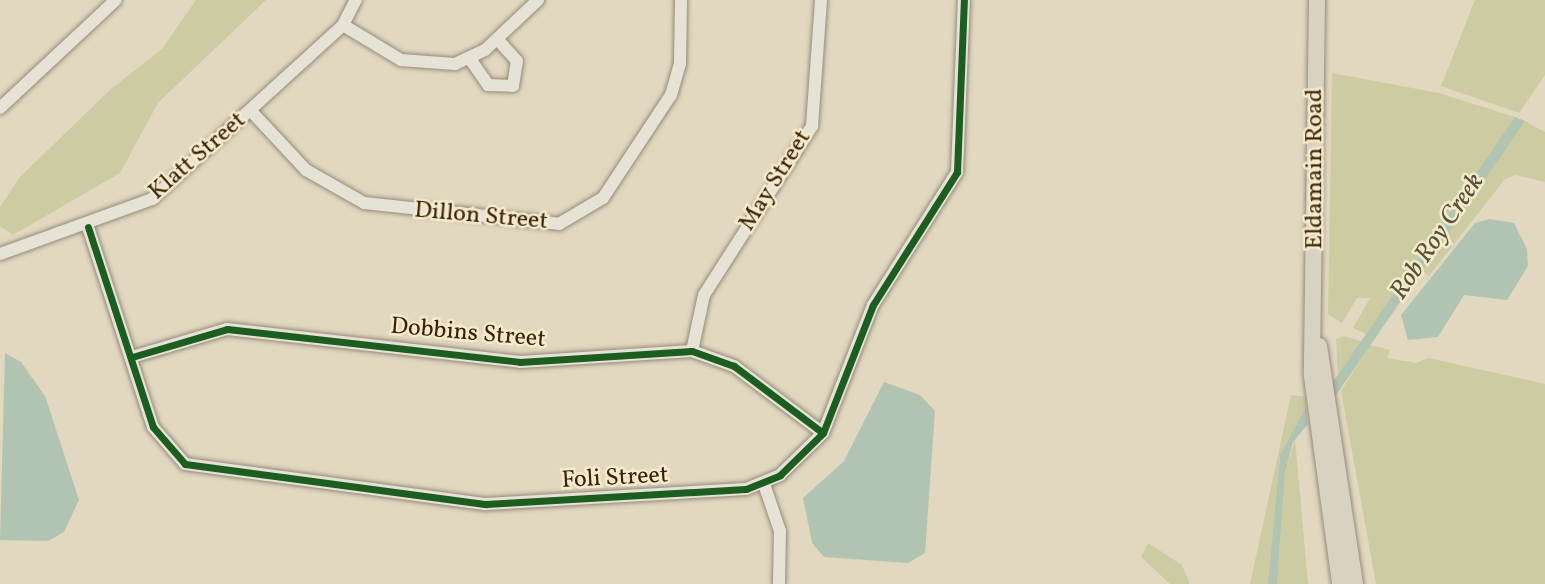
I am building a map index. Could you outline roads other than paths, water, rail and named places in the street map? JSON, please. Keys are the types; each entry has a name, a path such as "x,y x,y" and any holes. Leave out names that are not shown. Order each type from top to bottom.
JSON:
{"main road":[{"name":"Eldamain Road","path":"1317,0 1316,337 1312,376 1340,584"},
{"name":"Eldamain Road","path":"1316,337 1354,584"}],"street":[{"path":"0,108 116,0"},
{"name":"Klatt Street","path":"0,254 88,227 152,199 343,25 356,0"},
{"path":"343,25 401,60 444,65 470,59 497,39 523,5 538,0"},
{"name":"Dillon Street","path":"251,111 306,170 364,203 559,224 603,198 671,95 680,64 681,0"},
{"name":"May Street","path":"692,351 704,295 812,126 821,0"},
{"name":"Foli Street","path":"88,227 157,437 198,469 486,505 727,492 764,484 797,463 823,433 873,305 957,172 964,0"},
{"path":"470,59 488,85 513,86 517,61 497,39"},
{"name":"Dobbins Street","path":"132,358 227,328 520,362 692,351 734,366 823,433"},
{"path":"764,484 780,531 779,584"}],"water":[{"name":"Rob Roy Creek","path":"1515,117 1525,121 1334,398 1333,382"},
{"path":"1489,219 1514,223 1527,249 1528,266 1507,300 1464,295 1438,337 1408,340 1401,315 1475,223"},
{"path":"5,353 21,362 45,396 79,500 64,532 48,541 0,540"},
{"path":"884,382 920,395 935,411 925,553 908,563 824,557 812,543 803,498 844,461"},
{"path":"1306,407 1308,424 1293,442 1285,473 1277,584 1268,584 1280,455"}]}
